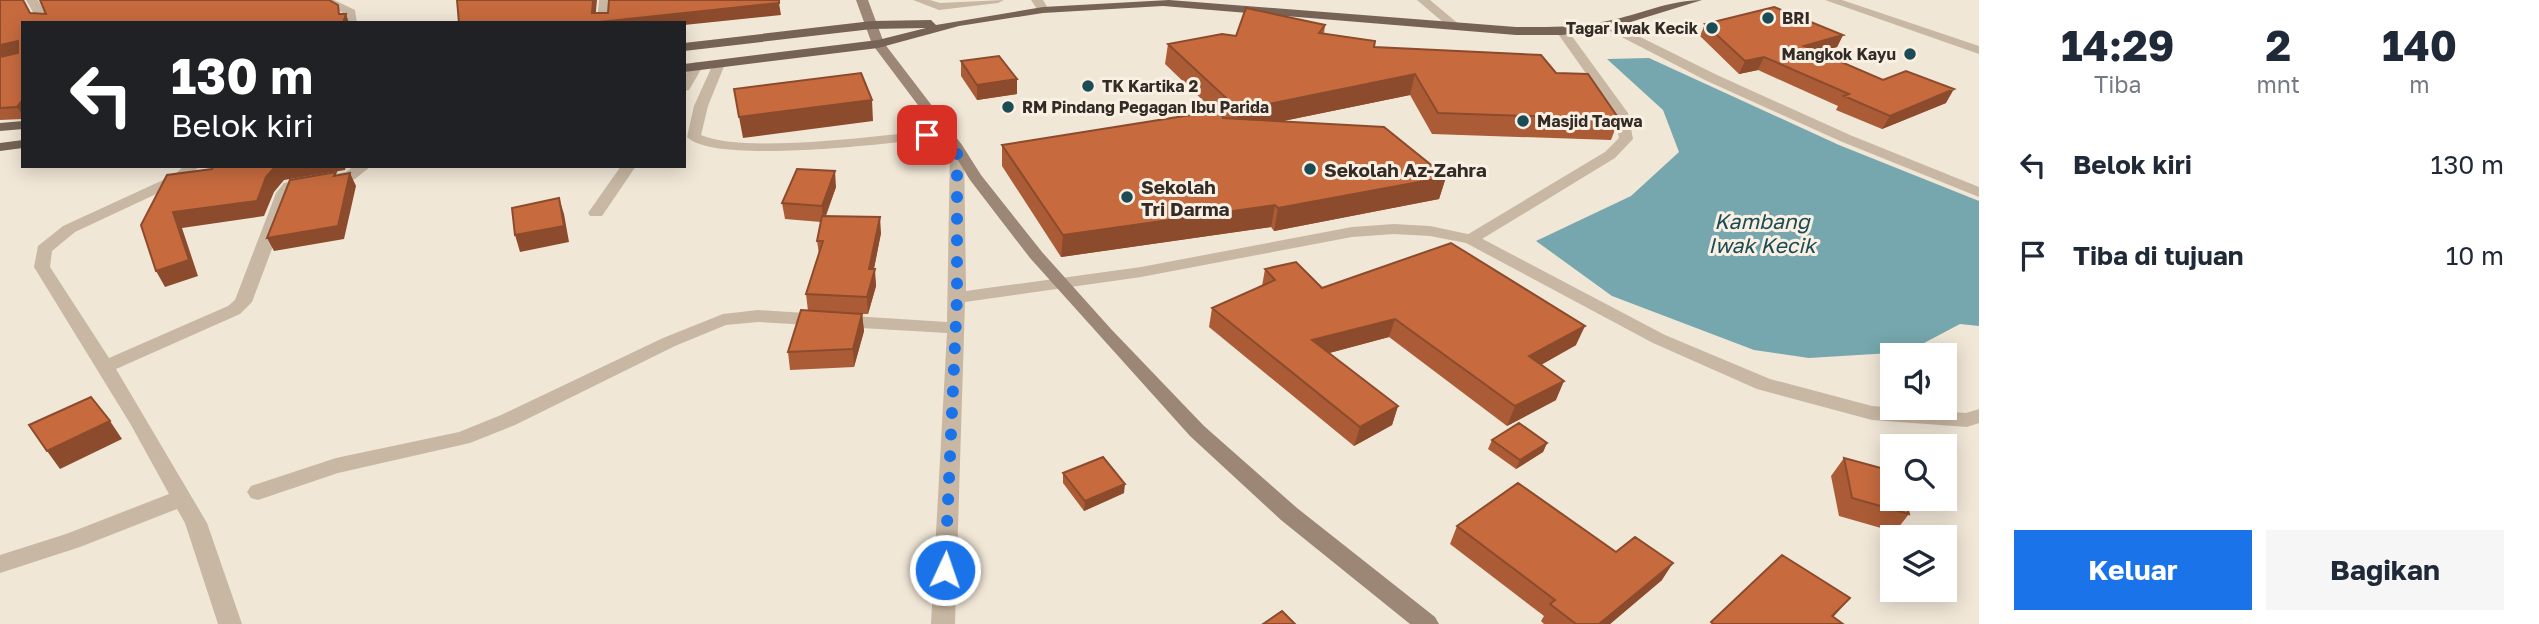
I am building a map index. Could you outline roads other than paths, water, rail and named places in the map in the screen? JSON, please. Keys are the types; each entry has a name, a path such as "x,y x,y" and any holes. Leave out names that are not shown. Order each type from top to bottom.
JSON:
{"main road":[{"path":"862,0 878,44 957,148 975,177 1061,283 1198,431 1289,514 1427,624"},
{"path":"691,67 878,44 1040,5 1163,2 1455,26 1562,30 1608,25 1696,0"},
{"path":"686,47 872,25 958,23"},
{"path":"0,128 21,125"},
{"path":"0,147 21,144"}],"street":[{"path":"32,0 44,21"},
{"path":"324,0 351,12 351,21"},
{"path":"603,21 605,0"},
{"path":"919,0 939,7 998,0"},
{"path":"1423,0 1455,26"},
{"path":"1831,0 1979,50"},
{"path":"1608,25 1712,78 1845,138 1979,192"},
{"path":"1471,239 1610,155 1626,139 1621,113 1562,30"},
{"path":"719,64 701,106 694,137 704,144 769,147 945,133"},
{"path":"943,624 957,298 957,148"},
{"path":"190,168 179,178 69,229 44,249 42,267 105,367 196,523 230,624"},
{"path":"105,367 234,310 243,302 284,192 289,186 350,176 361,168"},
{"path":"596,213 628,168"},
{"path":"957,298 1141,272 1352,232 1394,229 1430,231 1471,239 1659,338 1764,384 1872,413 1975,422"},
{"path":"258,492 336,466 463,438 508,420 669,342 723,320 758,316 955,328"},
{"path":"0,564 72,541 182,498"}],"water":[{"name":"Kambang Iwak Kecik","path":"1649,58 1839,145 1979,201 1979,326 1960,324 1924,343 1880,343 1880,354 1809,358 1754,350 1612,296 1536,241 1631,196 1679,152 1663,110 1607,59"}],"place":[{"name":"BRI","path":"1768,18"},
{"name":"Tagar Iwak Kecik","path":"1712,28"},
{"name":"Mangkok Kayu","path":"1910,54"},
{"name":"TK Kartika 2","path":"1088,86"},
{"name":"RM Pindang Pegagan Ibu Parida","path":"1008,107"},
{"name":"Masjid Taqwa","path":"1523,121"},
{"name":"Sekolah Az-Zahra","path":"1310,169"},
{"name":"Sekolah Tri Darma","path":"1127,197"}]}
